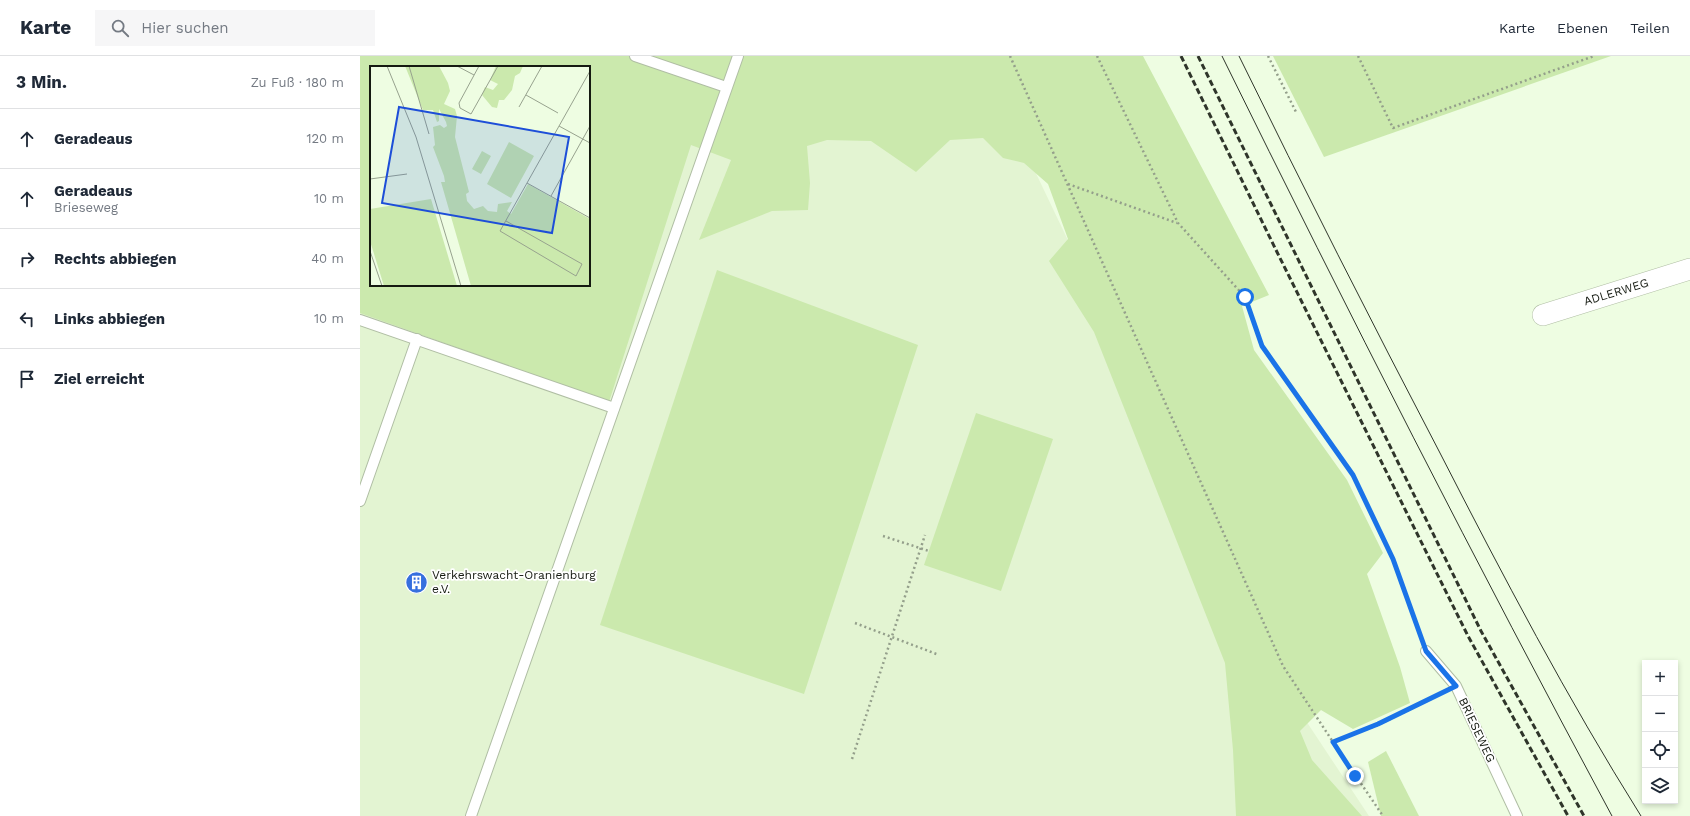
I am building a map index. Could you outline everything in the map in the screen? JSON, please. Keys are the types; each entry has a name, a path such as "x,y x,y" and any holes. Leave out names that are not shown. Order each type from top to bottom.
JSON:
{"street":[{"name":"ADLERWEG","path":"1543,315 1690,268"}],"lane":[{"path":"635,56 726,87"},
{"path":"471,816 738,56"},
{"path":"360,320 614,408"},
{"path":"360,501 417,340"},
{"name":"BRIESEWEG","path":"1426,651 1456,686 1517,816"}],"path":[{"path":"1010,56 1283,666 1383,816"},
{"path":"1097,56 1178,223 1245,297 1262,346 1353,475 1393,559 1426,651"},
{"path":"1268,56 1296,112"},
{"path":"1358,56 1393,128 1594,56"},
{"path":"1068,184 1178,223"},
{"path":"883,536 929,551"},
{"path":"852,759 926,536"},
{"path":"854,623 940,655"},
{"path":"1333,742 1378,724 1456,686"}],"shaded area":[{"path":"360,56 980,56 1275,674 1369,816 360,816"}],"green space":[{"path":"360,56 1143,56 1269,295 1242,306 1254,350 1347,480 1383,553 1367,574 1400,667 1410,703 1353,729 1321,710 1300,731 1312,760 1362,816 1236,816 1233,750 1225,663 1094,332 1049,261 1068,239 1048,184 1024,163 1003,158 983,138 950,140 916,172 871,141 827,140 807,146 810,183 808,210 772,211 699,240 731,160 691,145 609,402 360,313"},
{"path":"1273,56 1611,56 1324,157"},
{"path":"717,270 918,345 804,694 600,625"},
{"path":"976,413 1053,439 1001,591 924,565"},
{"path":"1386,751 1419,816 1381,816 1368,762"}],"tram line":[{"path":"1222,56 1414,438 1612,816"},
{"path":"1239,56 1363,304 1512,591 1561,682 1641,816"}],"railway":[{"path":"1181,56 1468,636 1568,816"},
{"path":"1198,56 1481,631 1584,816"}],"place":[{"name":"Verkehrswacht-Oranienburg e.V.","path":"417,582"}],"route":[{"path":"1245,297 1262,346 1353,475 1393,559 1426,651 1456,686 1378,724 1333,742 1355,776"}]}
